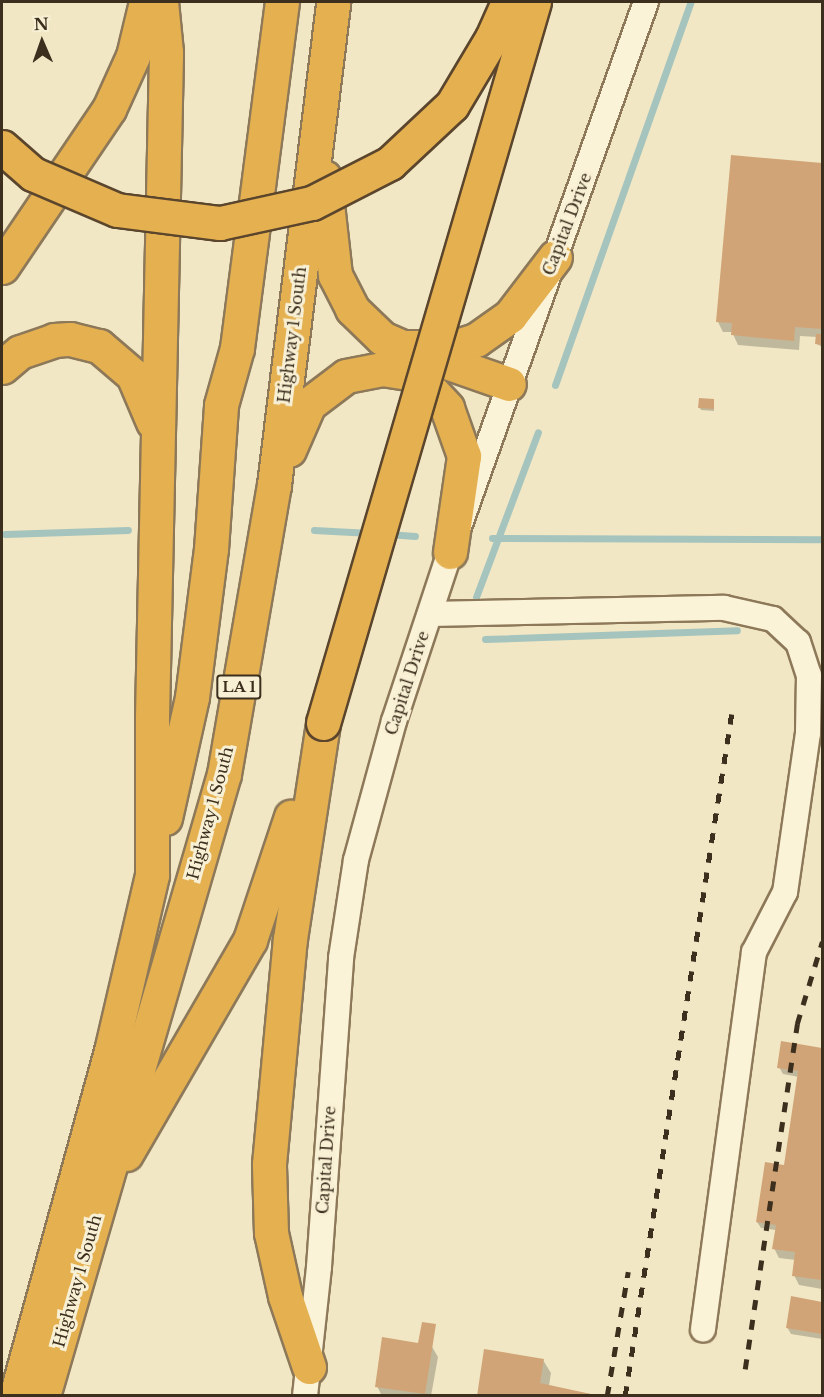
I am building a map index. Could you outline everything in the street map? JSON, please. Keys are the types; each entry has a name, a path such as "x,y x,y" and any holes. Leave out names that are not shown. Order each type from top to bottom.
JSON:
{"highway":[{"path":"2,267 109,109 133,56 146,2"},
{"path":"152,875 157,434 166,52 161,2"},
{"path":"269,2 276,68"},
{"path":"16,1395 44,1344 192,697 211,549 221,405 237,348 276,68 282,2"},
{"path":"2,147 33,174 117,210 220,223 312,203 390,163 452,105 492,38 508,2"},
{"path":"100,1200 250,940 323,723 534,2"},
{"name":"Highway 1 South","path":"43,1395 44,1344 100,1200 224,774 274,485 333,3"},
{"path":"318,130 335,275 352,309 405,360 447,408 464,456 450,552"},
{"path":"274,485 309,404 346,376 382,369 405,360 476,340 510,316 555,257"},
{"path":"2,367 20,352 54,340 70,339 99,346 133,375 157,434"},
{"path":"405,360 506,393"},
{"path":"307,1381 271,1233 269,1164 290,939 323,723"}],"street":[{"name":"Capital Drive","path":"307,1381 341,958 356,860 394,721 450,552 646,2"},
{"path":"430,614 724,608 773,619 798,642 809,675 808,733 785,892 753,952 703,1330"}],"building":[{"path":"731,155 822,163 822,329 795,327 794,341 731,335 732,323 716,322"},
{"path":"816,334 822,334 822,345 815,344"},
{"path":"699,398 714,399 714,409 698,408"},
{"path":"781,1041 822,1048 822,1280 792,1276 795,1252 772,1249 776,1225 756,1222 765,1162 784,1165 798,1071 777,1068"},
{"path":"791,1296 822,1302 822,1334 786,1328"},
{"path":"422,1322 436,1324 425,1394 375,1387 382,1337 418,1343"},
{"path":"484,1349 544,1359 540,1383 600,1396 477,1396"}],"waterway":[{"path":"555,385 691,2"},
{"path":"476,597 538,432"},
{"path":"5,534 128,530"},
{"path":"314,530 370,533"},
{"path":"387,534 415,536"},
{"path":"492,538 822,539"},
{"path":"485,639 737,630"}],"railway":[{"path":"625,1396 732,710"},
{"path":"745,1369 797,1024 822,942"},
{"path":"607,1396 628,1272"}]}
